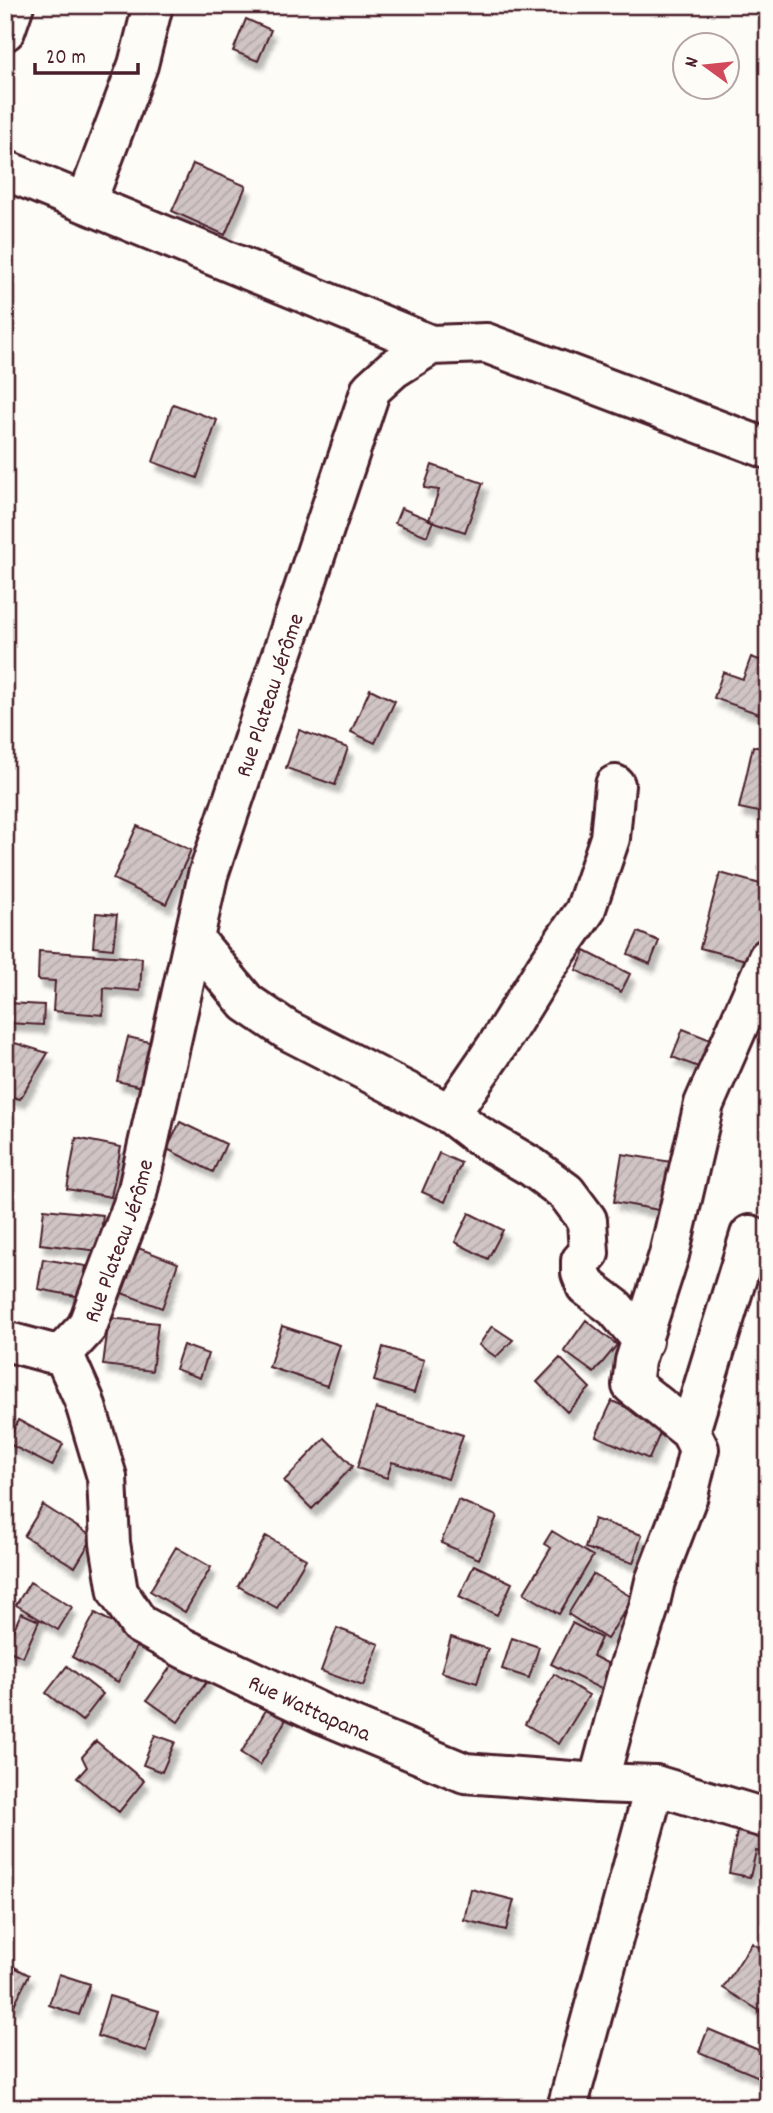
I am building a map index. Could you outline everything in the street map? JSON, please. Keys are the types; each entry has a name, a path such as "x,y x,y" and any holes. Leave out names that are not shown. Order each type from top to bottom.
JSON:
{"street":[{"path":"5,31 14,5"},
{"path":"86,203 138,65 153,5"},
{"path":"5,170 431,345 486,343 768,449"},
{"name":"Rue Plateau Jérôme","path":"63,1353 87,1327 137,1194 208,875 371,389 393,369 431,345"},
{"path":"450,1114 585,911 610,838 615,785"},
{"path":"194,939 247,1003 287,1030 450,1114 566,1192 576,1201 587,1220 589,1253 581,1261 581,1273 586,1286 615,1308 643,1341"},
{"path":"598,1783 655,1581 688,1495 699,1449 690,1432 632,1385 635,1361 669,1255 704,1104 768,958"},
{"path":"690,1432 750,1235"},
{"path":"5,1341 50,1353 63,1353"},
{"name":"Rue Wattapana","path":"63,1353 84,1400 107,1477 110,1543 118,1592 139,1624 185,1650 334,1718 465,1773 655,1785 768,1819"},
{"path":"567,2108 655,1785"}],"building":[{"path":"246,19 271,30 258,61 233,51"},
{"path":"193,164 246,186 225,235 172,211"},
{"path":"173,404 217,420 197,478 153,462"},
{"path":"432,465 483,483 465,532 429,520 439,490 424,488"},
{"path":"401,508 433,521 427,536 395,523"},
{"path":"751,657 768,663 768,710 765,716 714,698 723,672 743,679"},
{"path":"370,689 395,701 375,743 351,732"},
{"path":"299,730 348,748 335,785 286,768"},
{"path":"753,746 768,750 768,814 739,808"},
{"path":"137,826 191,850 166,904 113,879"},
{"path":"720,873 768,886 768,954 765,965 700,948"},
{"path":"96,913 117,915 113,949 93,947"},
{"path":"638,932 659,941 650,964 628,954"},
{"path":"39,951 142,958 140,991 104,988 103,1015 53,1011 55,981 38,980"},
{"path":"585,951 630,974 621,992 576,970"},
{"path":"8,1003 44,1005 43,1025 7,1023"},
{"path":"683,1029 716,1042 706,1070 672,1057"},
{"path":"128,1037 162,1045 151,1089 117,1081"},
{"path":"5,1040 48,1053 20,1099 5,1095"},
{"path":"180,1122 226,1144 213,1172 167,1149"},
{"path":"76,1138 121,1147 111,1197 67,1189"},
{"path":"439,1153 461,1163 445,1202 422,1192"},
{"path":"622,1154 678,1163 670,1212 614,1202"},
{"path":"44,1209 103,1215 99,1251 40,1244"},
{"path":"469,1213 503,1230 488,1259 455,1242"},
{"path":"125,1243 178,1263 162,1308 108,1288"},
{"path":"43,1259 86,1266 81,1297 38,1289"},
{"path":"109,1318 158,1323 152,1371 103,1365"},
{"path":"586,1320 617,1345 594,1373 564,1351"},
{"path":"282,1326 340,1345 327,1386 269,1367"},
{"path":"492,1326 513,1340 496,1357 479,1345"},
{"path":"183,1345 208,1354 200,1378 175,1369"},
{"path":"383,1347 424,1360 414,1393 374,1381"},
{"path":"560,1358 590,1388 567,1412 537,1382"},
{"path":"612,1401 664,1424 649,1459 596,1436"},
{"path":"376,1408 463,1435 448,1479 392,1462 387,1478 357,1468"},
{"path":"18,1420 63,1444 52,1466 7,1443"},
{"path":"325,1438 353,1466 312,1509 284,1481"},
{"path":"458,1500 497,1516 479,1559 441,1543"},
{"path":"43,1505 93,1537 75,1567 24,1536"},
{"path":"594,1519 642,1535 633,1563 585,1548"},
{"path":"552,1531 593,1556 559,1614 524,1593 551,1548 544,1544"},
{"path":"266,1536 306,1559 277,1608 238,1586"},
{"path":"176,1547 211,1567 185,1612 150,1591"},
{"path":"474,1565 512,1583 497,1615 459,1597"},
{"path":"593,1574 633,1598 607,1639 568,1614"},
{"path":"30,1582 72,1607 58,1630 16,1605"},
{"path":"21,1613 39,1621 23,1657 5,1649"},
{"path":"95,1613 141,1638 118,1682 72,1657"},
{"path":"572,1623 601,1638 593,1656 619,1669 607,1692 551,1664"},
{"path":"337,1628 379,1644 363,1686 321,1671"},
{"path":"451,1637 488,1649 477,1683 441,1672"},
{"path":"512,1638 539,1647 529,1678 502,1669"},
{"path":"177,1658 208,1680 178,1722 147,1700"},
{"path":"67,1666 103,1694 82,1721 46,1693"},
{"path":"554,1674 589,1695 559,1744 525,1724"},
{"path":"270,1703 289,1714 260,1765 241,1753"},
{"path":"155,1735 175,1742 162,1772 143,1765"},
{"path":"96,1741 144,1781 119,1812 77,1778 87,1767 82,1757"},
{"path":"739,1821 768,1827 768,1853 756,1851 750,1877 729,1873"},
{"path":"471,1889 514,1900 506,1930 464,1920"},
{"path":"752,1943 768,1953 768,2016 723,1988"},
{"path":"5,1962 29,1975 14,2005 5,2001"},
{"path":"59,1974 90,1984 79,2015 49,2005"},
{"path":"109,1996 159,2011 146,2051 97,2036"},
{"path":"708,2029 768,2054 768,2070 764,2079 699,2052"}]}
